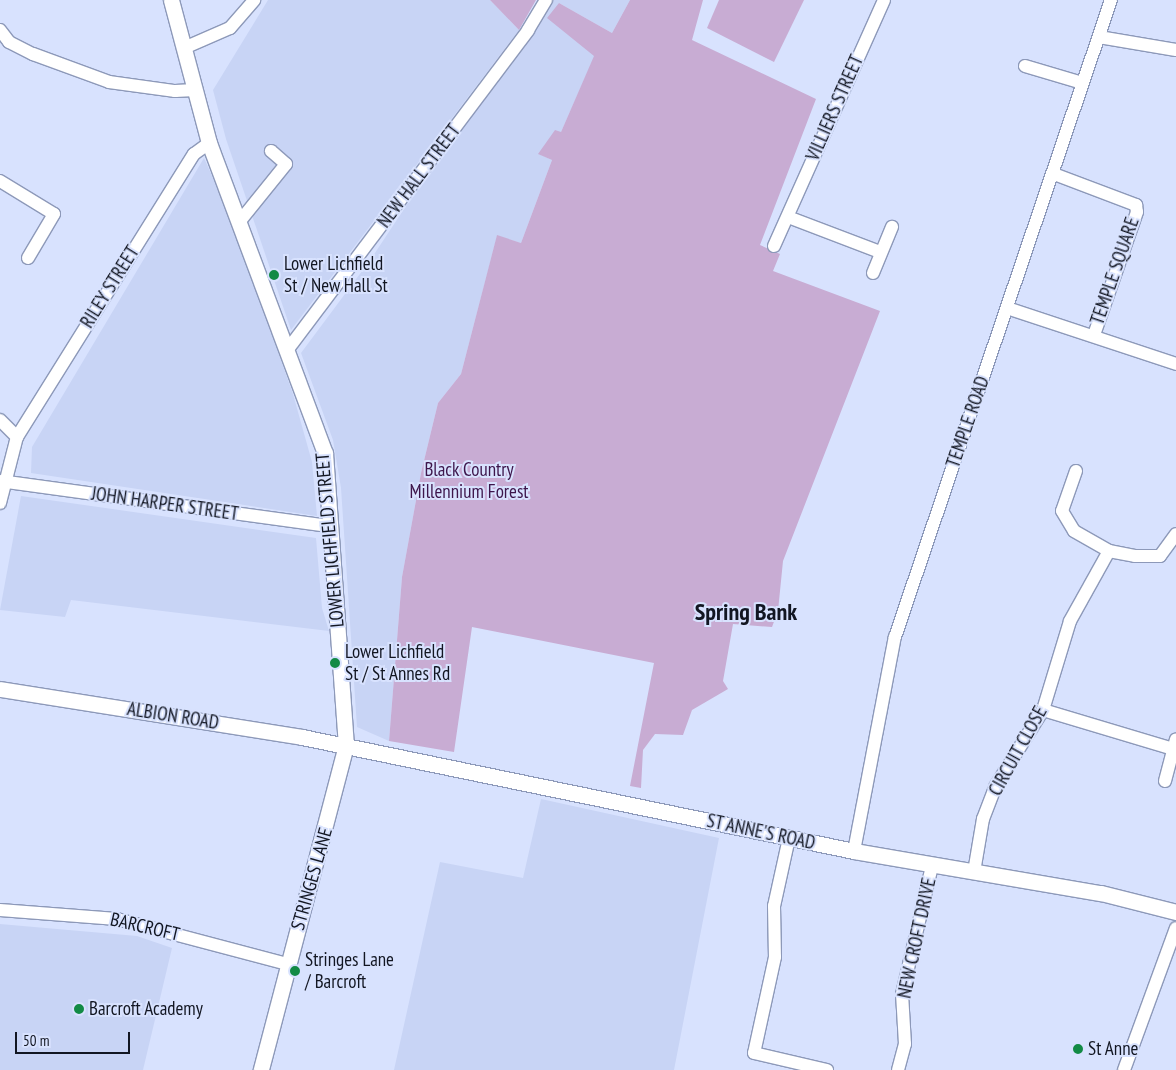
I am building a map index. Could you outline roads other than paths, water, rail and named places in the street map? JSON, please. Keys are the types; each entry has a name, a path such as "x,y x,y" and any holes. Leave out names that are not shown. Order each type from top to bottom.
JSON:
{"street":[{"name":"LOWER LICHFIELD STREET","path":"171,0 209,143 288,349 325,453 346,745"},
{"path":"184,48 230,28 254,0"},
{"name":"NEW HALL STREET","path":"288,349 528,30 546,0"},
{"name":"VILLIERS STREET","path":"774,246 884,0"},
{"name":"TEMPLE ROAD","path":"854,851 895,638 1054,174 1082,83 1111,0"},
{"path":"0,30 9,42 33,54 109,82 174,91 195,90"},
{"path":"1099,37 1176,50"},
{"path":"1025,66 1082,83"},
{"name":"RILEY STREET","path":"0,503 2,482 17,437 194,154 209,143"},
{"path":"240,221 286,164 270,151"},
{"name":"TEMPLE SQUARE","path":"1054,174 1136,204 1137,212 1094,336"},
{"path":"0,181 54,214 28,258"},
{"path":"788,217 880,252"},
{"path":"873,273 880,252 892,227"},
{"path":"1007,308 1176,364"},
{"path":"0,420 17,437"},
{"path":"1076,471 1062,511 1074,531 1109,551 1160,556 1176,534"},
{"name":"JOHN HARPER STREET","path":"2,482 330,526"},
{"name":"CIRCUIT CLOSE","path":"974,872 983,820 995,787 1043,710 1070,621 1109,551"},
{"name":"ALBION ROAD","path":"0,689 346,745"},
{"path":"1043,710 1175,744 1165,781"},
{"name":"ST ANNE'S ROAD","path":"346,745 557,792 932,866 1101,893 1176,912"},
{"name":"STRINGES LANE","path":"261,1070 287,964 324,840 346,745"},
{"path":"789,838 774,906 775,957 754,1053 827,1070"},
{"name":"NEW CROFT DRIVE","path":"898,1070 904,1044 902,994 932,866"},
{"name":"BARCROFT","path":"0,910 117,919 287,964"},
{"path":"1124,1070 1176,928"}],"place":[{"name":"Lower Lichfield St / New Hall St","path":"274,275"},
{"name":"Lower Lichfield St / St Annes Rd","path":"335,663"},
{"name":"Stringes Lane / Barcroft","path":"295,971"},
{"name":"Barcroft Academy","path":"79,1009"},
{"name":"St Anne","path":"1078,1049"}],"district":[{"name":"Spring Bank","path":"746,612"}],"park label":[{"name":"Black Country Millennium Forest","path":"469,481"}]}
